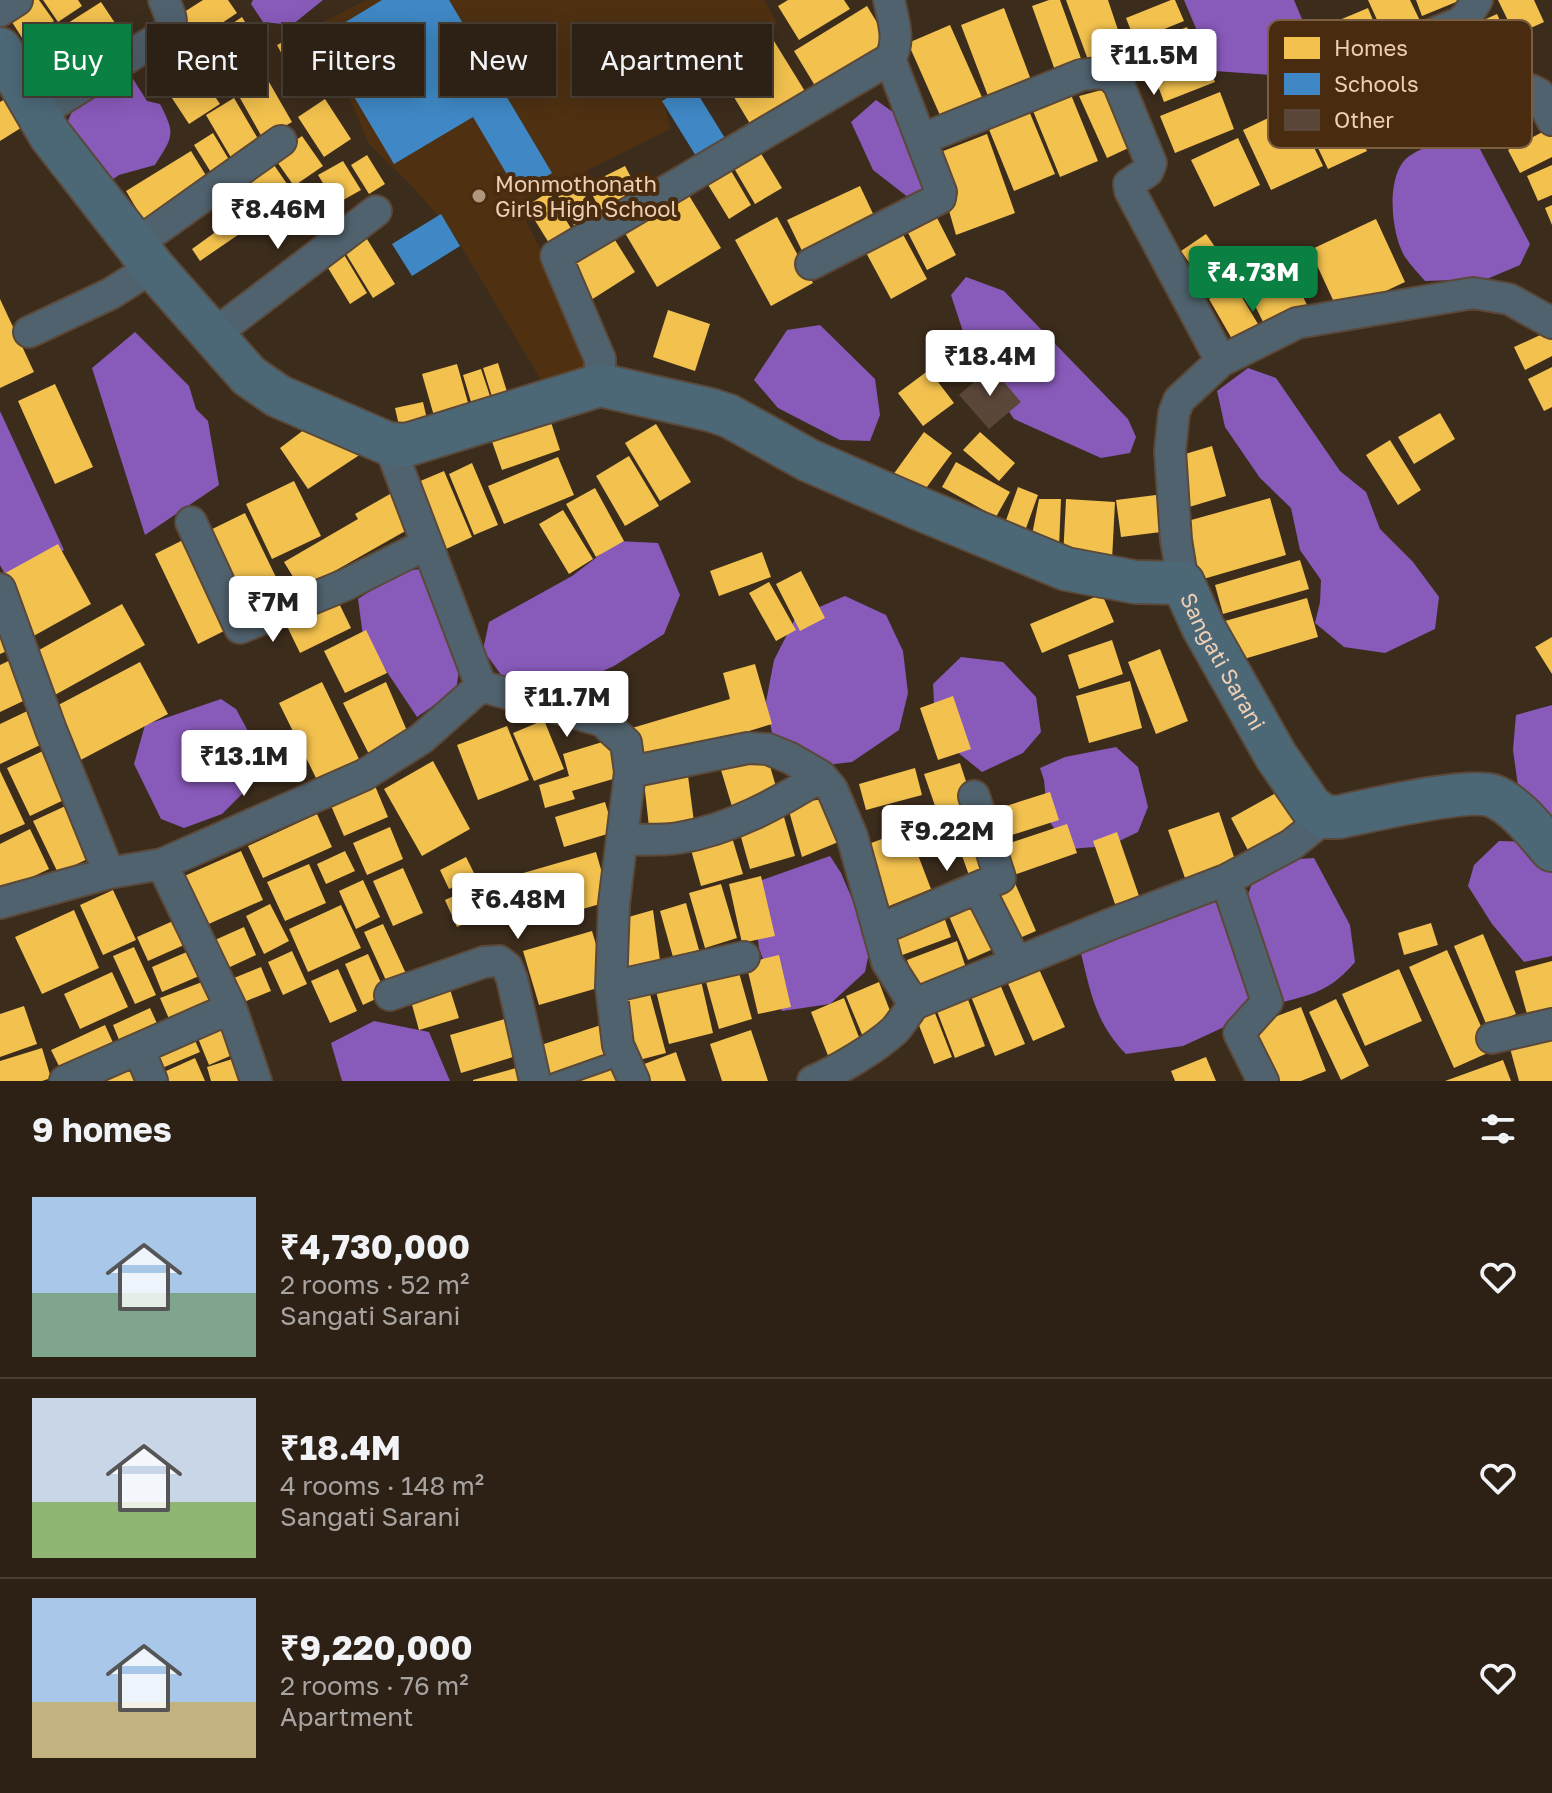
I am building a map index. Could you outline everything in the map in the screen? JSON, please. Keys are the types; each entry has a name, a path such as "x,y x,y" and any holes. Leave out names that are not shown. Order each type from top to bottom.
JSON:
{"street":[{"path":"0,11 17,0"},
{"path":"38,114 165,34 171,28 172,21 164,0"},
{"path":"600,385 600,359 556,260 559,252 890,59 897,48 889,0"},
{"path":"1462,20 1477,0"},
{"path":"0,49 50,135 144,256 249,376 278,396 389,444 407,445 600,385 711,410 808,460 1066,569 1135,582 1183,583"},
{"path":"811,264 940,198 941,192 922,139 890,59"},
{"path":"922,139 1081,75 1099,72 1112,76 1119,85 1151,163 1148,171 1129,184 1130,191 1221,361"},
{"path":"1532,90 1539,94 1552,120"},
{"path":"29,332 110,294 144,256 281,141"},
{"path":"213,335 376,211"},
{"name":"Sangati Sarani","path":"1326,817 1311,807 1276,756 1203,627 1183,583 1176,540 1170,451 1174,413 1179,400 1221,361 1297,323 1473,293 1509,299 1552,323"},
{"path":"389,444 481,686"},
{"path":"191,522 240,628 345,585 427,544"},
{"path":"0,589 51,730 109,873"},
{"path":"481,686 602,721 626,743 630,772 614,904 611,987 618,1045 628,1069"},
{"path":"0,903 109,873 162,864 364,775 421,739 481,686"},
{"path":"630,772 748,748 768,749 821,776 832,789 852,836 887,962 914,1004"},
{"path":"623,840 676,838 703,832 778,804 821,776"},
{"path":"813,1081 886,1038 914,1004 1226,880 1291,845 1326,817 1451,796 1492,795 1525,818 1552,850"},
{"path":"878,930 1000,878 974,796"},
{"path":"162,864 231,1008 256,1081"},
{"path":"1226,880 1267,1002 1239,1033 1263,1081"},
{"path":"979,889 1016,962"},
{"path":"611,987 744,957"},
{"path":"390,995 484,962 499,961 507,967 512,979 535,1081"},
{"path":"65,1081 231,1008"},
{"path":"1492,1038 1552,1024"},
{"path":"139,1050 152,1081"}],"lane":[{"path":"554,1081 628,1069"}],"shaded area":[{"path":"253,0 323,0 293,24 263,22 251,4"},
{"name":"Monmothonath Girls High School","path":"366,0 764,0 777,23 772,28 772,24 572,24 572,96 662,96 670,129 518,205 597,361 594,378 547,390 454,234 412,186 369,144 349,96 424,96 424,24 319,24"},
{"path":"1184,0 1294,0 1302,20 1268,20 1268,75 1214,71"},
{"path":"131,76 147,101 160,104 170,129 169,141 155,165 119,175 103,186 63,132 74,107 90,96 131,96"},
{"path":"876,100 911,125 938,189 922,208 873,170 851,122"},
{"path":"1423,148 1479,148 1530,244 1520,265 1487,279 1425,281 1405,257 1394,220 1396,177 1401,166"},
{"path":"966,277 1004,291 1128,419 1136,437 1130,453 1101,458 1014,419 971,356 951,295"},
{"path":"820,325 875,379 880,415 870,441 840,440 778,408 754,380 787,330"},
{"path":"135,332 189,386 196,409 208,421 219,485 145,535 92,368"},
{"path":"1248,368 1276,378 1340,471 1366,492 1380,529 1413,562 1439,597 1435,629 1385,653 1344,647 1315,623 1321,580 1300,550 1291,508 1260,478 1225,427 1217,391"},
{"path":"0,411 64,550 7,578 0,565"},
{"path":"618,541 658,543 680,595 664,634 614,666 573,685 539,684 502,676 483,650 489,622 572,576"},
{"path":"422,569 461,657 456,690 417,717 363,636 358,599 401,571"},
{"path":"845,596 886,615 903,651 908,693 899,730 852,762 826,765 774,743 766,702 774,660 796,617"},
{"path":"961,657 1003,662 1036,697 1041,732 1023,753 982,772 956,751 934,703 933,684"},
{"path":"221,699 236,709 255,744 253,783 222,814 184,828 161,819 134,764 145,725"},
{"path":"1552,705 1552,829 1518,786 1513,750 1516,715"},
{"path":"1116,747 1138,767 1148,807 1138,832 1109,846 1068,849 1048,819 1040,768 1065,757"},
{"path":"1499,841 1531,842 1552,865 1552,956 1524,962 1492,924 1468,886 1474,865"},
{"path":"830,856 841,873 871,943 865,972 830,1004 782,1011 759,948 751,884"},
{"path":"1314,858 1350,925 1355,962 1323,989 1283,1002 1244,904 1254,879 1285,860"},
{"path":"1216,897 1263,1001 1222,1028 1183,1046 1126,1054 1100,1018 1080,949"},
{"path":"374,1021 429,1032 450,1081 342,1081 331,1043"}],"building: Homes":[{"path":"23,0 39,0 54,21 50,24 24,24 24,41 5,11"},
{"path":"43,0 78,0 82,6 58,22"},
{"path":"203,0 228,0 237,13 220,24 188,24 181,14"},
{"path":"788,0 844,0 850,9 799,40 778,6"},
{"path":"1060,0 1084,67 1057,76 1032,6"},
{"path":"1066,0 1108,0 1130,66 1091,68"},
{"path":"1175,0 1184,21 1135,41 1126,18"},
{"path":"1368,0 1410,0 1420,20 1377,20"},
{"path":"1416,0 1461,0 1422,16"},
{"path":"1498,0 1534,0 1544,22 1532,27 1532,20 1508,20"},
{"path":"101,2 116,24 69,24"},
{"path":"867,6 890,44 817,89 794,51"},
{"path":"1004,8 1031,80 988,96 961,25"},
{"path":"1368,8 1373,20 1340,20"},
{"path":"1497,14 1500,20 1484,20"},
{"path":"242,17 246,24 232,24"},
{"path":"950,25 985,104 943,122 908,43"},
{"path":"1187,27 1197,53 1151,72 1140,45"},
{"path":"283,42 283,56 277,45"},
{"path":"772,42 806,93 752,127 733,96 772,96"},
{"path":"1206,58 1215,82 1164,102 1155,78"},
{"path":"267,83 292,122 263,139 240,98 267,96"},
{"path":"1067,85 1098,161 1060,177 1029,101"},
{"path":"1109,88 1137,144 1107,158 1079,96"},
{"path":"1220,92 1234,129 1175,153 1160,116"},
{"path":"15,93 32,121 0,141 0,102"},
{"path":"171,96 214,96 220,104 189,124"},
{"path":"234,98 261,144 233,161 206,115"},
{"path":"325,99 351,139 324,157 298,117"},
{"path":"1027,106 1055,174 1014,191 986,122"},
{"path":"1268,118 1268,148 1314,148 1323,166 1271,190 1243,130"},
{"path":"1552,127 1552,157 1520,173 1508,150 1532,148 1532,137"},
{"path":"213,133 231,163 212,174 194,145"},
{"path":"987,134 1015,213 956,235 933,155"},
{"path":"302,136 323,166 294,186 273,156"},
{"path":"1238,138 1260,185 1214,207 1191,160"},
{"path":"757,147 782,188 755,204 731,163"},
{"path":"1318,148 1366,148 1367,151 1328,169"},
{"path":"191,151 210,182 145,223 126,191"},
{"path":"367,155 385,184 369,194 351,165"},
{"path":"343,161 361,190 336,204 318,175"},
{"path":"274,165 294,194 263,215 243,187"},
{"path":"1552,165 1552,195 1538,201 1527,176"},
{"path":"625,166 641,196 603,215 587,185"},
{"path":"730,169 751,205 729,219 707,183"},
{"path":"577,181 598,220 577,231 556,192"},
{"path":"860,186 876,220 804,255 787,220"},
{"path":"685,189 721,248 657,287 622,228"},
{"path":"549,192 572,230 549,243 526,206"},
{"path":"1552,205 1552,225 1545,208"},
{"path":"932,208 956,255 927,270 903,223"},
{"path":"239,215 248,228 200,261 192,249"},
{"path":"777,217 813,283 771,306 735,240"},
{"path":"1376,219 1405,282 1339,313 1310,250"},
{"path":"899,227 927,279 891,299 863,247"},
{"path":"362,231 395,284 373,298 340,244"},
{"path":"610,232 635,272 591,300 566,259"},
{"path":"1206,234 1234,274 1209,291 1181,251"},
{"path":"340,248 367,293 350,304 322,258"},
{"path":"1281,252 1308,307 1266,328 1239,273"},
{"path":"1234,284 1258,324 1232,339 1209,299"},
{"path":"0,299 34,372 0,388"},
{"path":"668,310 710,324 695,371 653,357"},
{"path":"1549,331 1552,356 1525,370 1514,347"},
{"path":"498,363 509,398 494,403 483,368"},
{"path":"457,364 469,406 434,416 422,374"},
{"path":"1552,367 1552,407 1544,411 1528,379"},
{"path":"481,369 490,396 471,402 463,375"},
{"path":"929,370 954,403 923,426 898,393"},
{"path":"55,384 93,467 55,484 18,401"},
{"path":"423,402 429,428 401,434 395,408"},
{"path":"547,410 560,450 502,470 488,430"},
{"path":"1440,413 1455,439 1414,464 1398,437"},
{"path":"656,424 691,482 660,501 625,443"},
{"path":"309,426 367,450 308,489 280,448"},
{"path":"924,432 952,453 918,499 890,479"},
{"path":"980,432 1015,463 999,481 963,450"},
{"path":"1390,440 1421,490 1398,505 1366,455"},
{"path":"1212,446 1226,496 1189,507 1175,457"},
{"path":"629,456 659,506 625,526 596,476"},
{"path":"558,457 574,495 504,524 488,486"},
{"path":"956,462 1010,492 996,517 942,487"},
{"path":"472,463 498,525 474,535 449,474"},
{"path":"444,471 472,537 446,549 418,482"},
{"path":"294,481 321,536 272,559 246,504"},
{"path":"1018,487 1038,495 1025,531 1005,523"},
{"path":"595,488 624,541 596,557 566,504"},
{"path":"397,490 416,525 301,590 284,562 358,519 355,514"},
{"path":"1164,494 1169,531 1121,537 1116,500"},
{"path":"1270,498 1286,555 1200,580 1184,522"},
{"path":"1039,499 1061,499 1059,548 1032,535"},
{"path":"1066,499 1115,502 1112,560 1063,558"},
{"path":"563,510 593,559 569,574 539,524"},
{"path":"245,513 287,600 242,622 200,535"},
{"path":"191,536 234,626 198,644 155,554"},
{"path":"58,544 91,604 30,638 0,576"},
{"path":"762,552 771,577 719,596 710,571"},
{"path":"1300,560 1309,589 1223,614 1215,585"},
{"path":"801,571 825,618 800,631 776,584"},
{"path":"769,582 796,630 776,641 749,593"},
{"path":"1102,594 1114,622 1042,653 1030,624"},
{"path":"335,595 351,628 300,653 284,620"},
{"path":"1307,598 1318,637 1237,661 1225,621"},
{"path":"122,604 145,645 53,696 30,655"},
{"path":"0,619 14,648 0,654"},
{"path":"366,630 387,673 345,693 324,651"},
{"path":"1552,637 1552,674 1535,647"},
{"path":"1112,640 1123,674 1079,689 1068,655"},
{"path":"1160,649 1188,721 1156,734 1128,662"},
{"path":"19,656 38,694 0,712 0,665"},
{"path":"140,662 168,714 73,764 45,712"},
{"path":"755,664 772,724 642,763 632,728 730,699 723,673"},
{"path":"1130,681 1142,728 1089,743 1076,696"},
{"path":"322,682 359,759 317,780 279,703"},
{"path":"386,682 411,740 373,762 343,703"},
{"path":"953,696 971,749 938,760 920,708"},
{"path":"40,705 55,738 0,764 0,724"},
{"path":"544,720 564,769 534,781 513,733"},
{"path":"507,726 529,780 478,800 457,745"},
{"path":"609,740 620,777 572,791 575,799 545,808 539,785 569,776 563,754"},
{"path":"45,750 68,798 30,816 7,768"},
{"path":"767,756 780,800 734,813 721,770"},
{"path":"433,761 470,829 422,856 384,789"},
{"path":"960,763 978,818 943,829 924,774"},
{"path":"687,768 694,822 649,827 643,773"},
{"path":"915,768 922,795 866,810 859,784"},
{"path":"0,771 25,824 0,835"},
{"path":"373,781 388,817 344,836 329,801"},
{"path":"1283,789 1304,827 1251,856 1231,818"},
{"path":"1050,792 1059,820 996,840 987,812"},
{"path":"832,798 848,838 802,857 787,804"},
{"path":"74,802 98,854 58,873 33,821"},
{"path":"605,802 614,832 564,847 555,817"},
{"path":"782,810 795,856 750,869 737,823"},
{"path":"1219,812 1235,860 1185,878 1168,830"},
{"path":"317,814 332,847 263,878 248,846"},
{"path":"1067,824 1077,853 1011,876 1001,846"},
{"path":"390,827 403,859 367,875 353,843"},
{"path":"977,828 992,871 970,878 955,836"},
{"path":"30,829 49,869 0,892 0,844"},
{"path":"908,829 931,889 889,906 866,845"},
{"path":"1117,832 1139,896 1115,904 1093,841"},
{"path":"731,834 743,874 701,886 690,846"},
{"path":"241,851 263,900 195,930 173,881"},
{"path":"345,851 355,871 326,884 317,864"},
{"path":"596,852 610,901 528,925 513,876"},
{"path":"466,857 476,877 449,889 440,870"},
{"path":"309,864 326,903 285,921 267,882"},
{"path":"403,868 423,913 393,926 373,881"},
{"path":"761,876 775,936 742,943 729,884"},
{"path":"363,880 380,917 356,929 339,891"},
{"path":"1014,881 1036,931 1008,943 986,893"},
{"path":"480,884 492,911 457,927 445,900"},
{"path":"721,884 737,938 705,948 689,893"},
{"path":"113,890 136,940 103,955 80,905"},
{"path":"978,893 1000,946 968,960 945,907"},
{"path":"686,903 699,950 673,957 660,911"},
{"path":"270,904 289,941 264,954 246,916"},
{"path":"341,905 361,948 308,972 289,929"},
{"path":"74,910 99,968 42,994 15,937"},
{"path":"653,910 660,960 625,969 618,920"},
{"path":"942,911 951,937 897,957 887,931"},
{"path":"182,917 193,941 148,961 137,937"},
{"path":"1431,923 1438,945 1404,955 1398,933"},
{"path":"383,924 408,978 389,987 364,932"},
{"path":"244,927 256,955 219,972 206,944"},
{"path":"592,931 608,985 539,1005 523,951"},
{"path":"1483,934 1516,1014 1487,1026 1454,946"},
{"path":"957,941 966,968 917,986 907,960"},
{"path":"134,947 156,995 135,1004 113,956"},
{"path":"196,948 206,973 162,992 152,967"},
{"path":"1447,950 1492,1051 1454,1068 1409,967"},
{"path":"292,951 307,984 283,995 268,962"},
{"path":"368,954 386,994 363,1005 345,964"},
{"path":"779,955 791,1007 758,1014 746,963"},
{"path":"1034,958 1065,1027 1033,1041 1003,972"},
{"path":"1552,961 1552,1007 1527,1014 1515,971"},
{"path":"736,962 752,1019 719,1029 703,971"},
{"path":"261,967 271,991 239,1004 229,980"},
{"path":"338,969 357,1011 330,1023 311,981"},
{"path":"1399,969 1422,1021 1365,1046 1342,994"},
{"path":"112,972 128,1007 80,1029 64,994"},
{"path":"699,972 713,1033 669,1044 654,983"},
{"path":"997,977 1025,1044 995,1056 968,989"},
{"path":"210,979 219,1001 170,1021 160,998"},
{"path":"879,982 895,1024 866,1044 846,996"},
{"path":"448,983 459,1018 419,1030 409,994"},
{"path":"647,983 666,1053 635,1061 617,991"},
{"path":"966,994 985,1046 955,1058 935,1006"},
{"path":"844,998 862,1045 829,1058 811,1012"},
{"path":"1336,999 1369,1066 1341,1080 1309,1012"},
{"path":"24,1006 37,1044 0,1057 0,1014"},
{"path":"1301,1007 1326,1071 1301,1081 1269,1081 1248,1027"},
{"path":"150,1008 160,1030 122,1047 113,1025"},
{"path":"933,1008 952,1057 934,1064 915,1015"},
{"path":"515,1016 526,1053 461,1073 450,1035"},
{"path":"230,1017 244,1050 209,1065 195,1031"},
{"path":"604,1024 615,1056 549,1079 538,1046"},
{"path":"105,1025 115,1047 62,1072 51,1050"},
{"path":"1552,1028 1552,1081 1519,1081 1508,1041"},
{"path":"751,1030 768,1081 722,1081 710,1044"},
{"path":"191,1031 200,1052 155,1071 146,1051"},
{"path":"42,1048 51,1078 42,1081 0,1081 0,1061"},
{"path":"676,1052 686,1081 644,1081 639,1066"},
{"path":"135,1054 147,1081 105,1081 100,1070"},
{"path":"245,1055 253,1081 211,1081 207,1067"},
{"path":"1206,1057 1216,1081 1175,1081 1171,1071"},
{"path":"195,1058 205,1081 157,1081 155,1076"},
{"path":"1503,1060 1511,1081 1445,1081"},
{"path":"615,1063 622,1081 569,1081"},
{"path":"523,1066 527,1081 473,1081 473,1080"}],"building: Schools":[{"path":"382,0 449,0 463,24 440,24 440,96 506,96 552,173 518,193 473,117 394,164 354,96 424,96 424,24 342,24"},
{"path":"670,96 699,96 728,143 699,161 662,101"},
{"path":"441,214 460,246 412,276 392,244"}],"building: Other":[{"path":"991,367 1021,402 989,429 959,395"}],"place":[{"name":"Monmothonath Girls High School","path":"479,196"}]}
